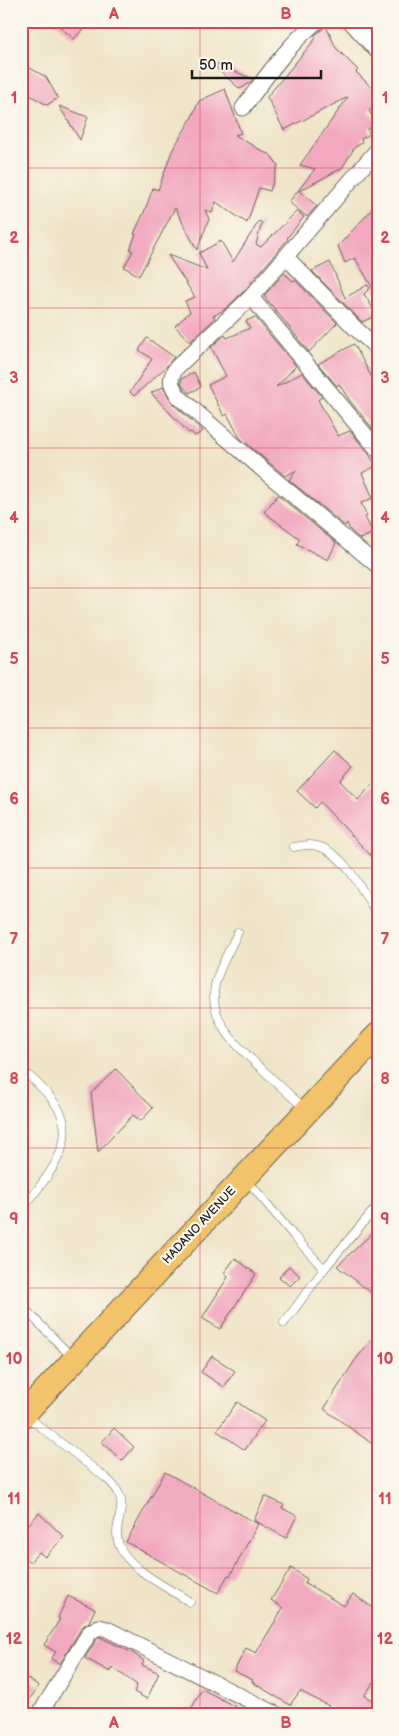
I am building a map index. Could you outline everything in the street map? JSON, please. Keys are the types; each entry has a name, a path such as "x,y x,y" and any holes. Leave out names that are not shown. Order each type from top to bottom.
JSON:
{"main road":[{"name":"HADANO AVENUE","path":"22,1415 378,1034"}],"street":[{"path":"243,108 281,57 317,21"},
{"path":"350,21 378,52"},
{"path":"378,149 251,297 176,368 171,376 171,383 179,397 268,475 378,566"},
{"path":"286,257 378,349"},
{"path":"251,297 378,450"},
{"path":"39,1715 90,1632 99,1627 108,1629 254,1710 278,1715"}],"lane":[{"path":"294,847 310,845 337,857 347,867 378,916"},
{"path":"238,932 215,983 214,1000 218,1017 225,1031 237,1046 307,1110"},
{"path":"21,1068 54,1102 62,1115 65,1128 65,1142 61,1155 21,1211"},
{"path":"244,1176 324,1269"},
{"path":"284,1322 324,1269 378,1204"},
{"path":"21,1305 74,1359"},
{"path":"22,1415 106,1478 117,1489 120,1494 121,1506 118,1537 123,1553 138,1568 190,1602"}],"building":[{"path":"53,21 90,21 74,39"},
{"path":"326,26 336,48 378,94 378,102 369,111 377,124 367,129 370,134 361,139 362,143 355,147 342,168 299,191 317,206 307,217 289,202 315,169 300,165 348,97 284,130 267,97 316,38 314,36"},
{"path":"21,63 46,77 58,98 47,105 21,90"},
{"path":"214,63 253,79 240,89 213,65"},
{"path":"225,89 241,133 235,135 267,154 269,153 278,165 270,191 259,188 247,223 216,202 212,213 205,210 209,219 197,250 175,208 139,276 124,267 133,251 130,250 136,234 134,234 153,188 158,190 172,151 191,119 199,101"},
{"path":"59,106 88,117 80,140"},
{"path":"378,203 378,297 355,258 345,263 338,246"},
{"path":"297,211 304,217 288,239 244,291 224,310 213,316 215,318 190,342 175,326 190,312 185,301 195,297 168,255 207,270 199,253 221,241 233,262 259,221 262,223 256,244 261,247"},
{"path":"330,262 345,298 367,285 370,288 364,294 377,315 362,322 312,271"},
{"path":"284,273 293,281 295,280 337,323 309,352 264,296"},
{"path":"255,317 296,366 276,387 302,373 322,397 318,400 338,436 350,431 369,454 376,466 362,473 373,498 361,503 373,533 360,539 350,530 347,523 345,526 289,480 297,470 285,476 240,438 227,414 224,416 208,385 226,376 211,347 225,335 227,338 250,328 246,321"},
{"path":"147,338 174,357 166,367 134,396 130,392 152,359 139,350"},
{"path":"354,344 378,389 378,435 350,401 339,384 337,386 318,364"},
{"path":"194,372 201,387 189,393 182,385 181,379"},
{"path":"163,387 173,404 203,431 195,436 191,432 189,433 151,393"},
{"path":"278,495 336,543 328,560 297,544 300,539 264,512"},
{"path":"335,750 353,766 340,781 358,800 378,778 378,863 320,802 315,808 297,791"},
{"path":"116,1069 153,1108 141,1121 133,1115 98,1152 91,1093"},
{"path":"378,1228 378,1298 337,1266"},
{"path":"235,1258 256,1274 220,1329 202,1318 228,1277 224,1273"},
{"path":"289,1266 300,1276 290,1286 279,1277"},
{"path":"378,1331 378,1448 324,1409 354,1362"},
{"path":"212,1356 235,1371 224,1387 201,1372"},
{"path":"237,1402 265,1421 245,1450 217,1431"},
{"path":"114,1428 134,1447 122,1461 102,1442"},
{"path":"165,1472 258,1524 230,1576 228,1575 218,1593 126,1542"},
{"path":"265,1496 284,1505 282,1508 297,1516 286,1538 254,1520"},
{"path":"39,1513 64,1537 45,1557 39,1552 30,1562 21,1555 21,1533"},
{"path":"291,1568 307,1579 305,1583 344,1606 353,1594 378,1611 378,1676 364,1696 378,1703 378,1715 326,1715 329,1706 300,1691 290,1705 252,1682 253,1680 234,1671 246,1648 256,1653 283,1608 271,1600"},
{"path":"68,1596 95,1609 89,1622 82,1627 60,1664 51,1659 56,1652 44,1645 60,1619 58,1618"},
{"path":"100,1637 133,1653 144,1661 142,1665 159,1673 147,1699 134,1692 137,1685 112,1667 110,1672 85,1658"},
{"path":"21,1674 39,1686 21,1711"},
{"path":"202,1689 251,1715 188,1715"}]}
